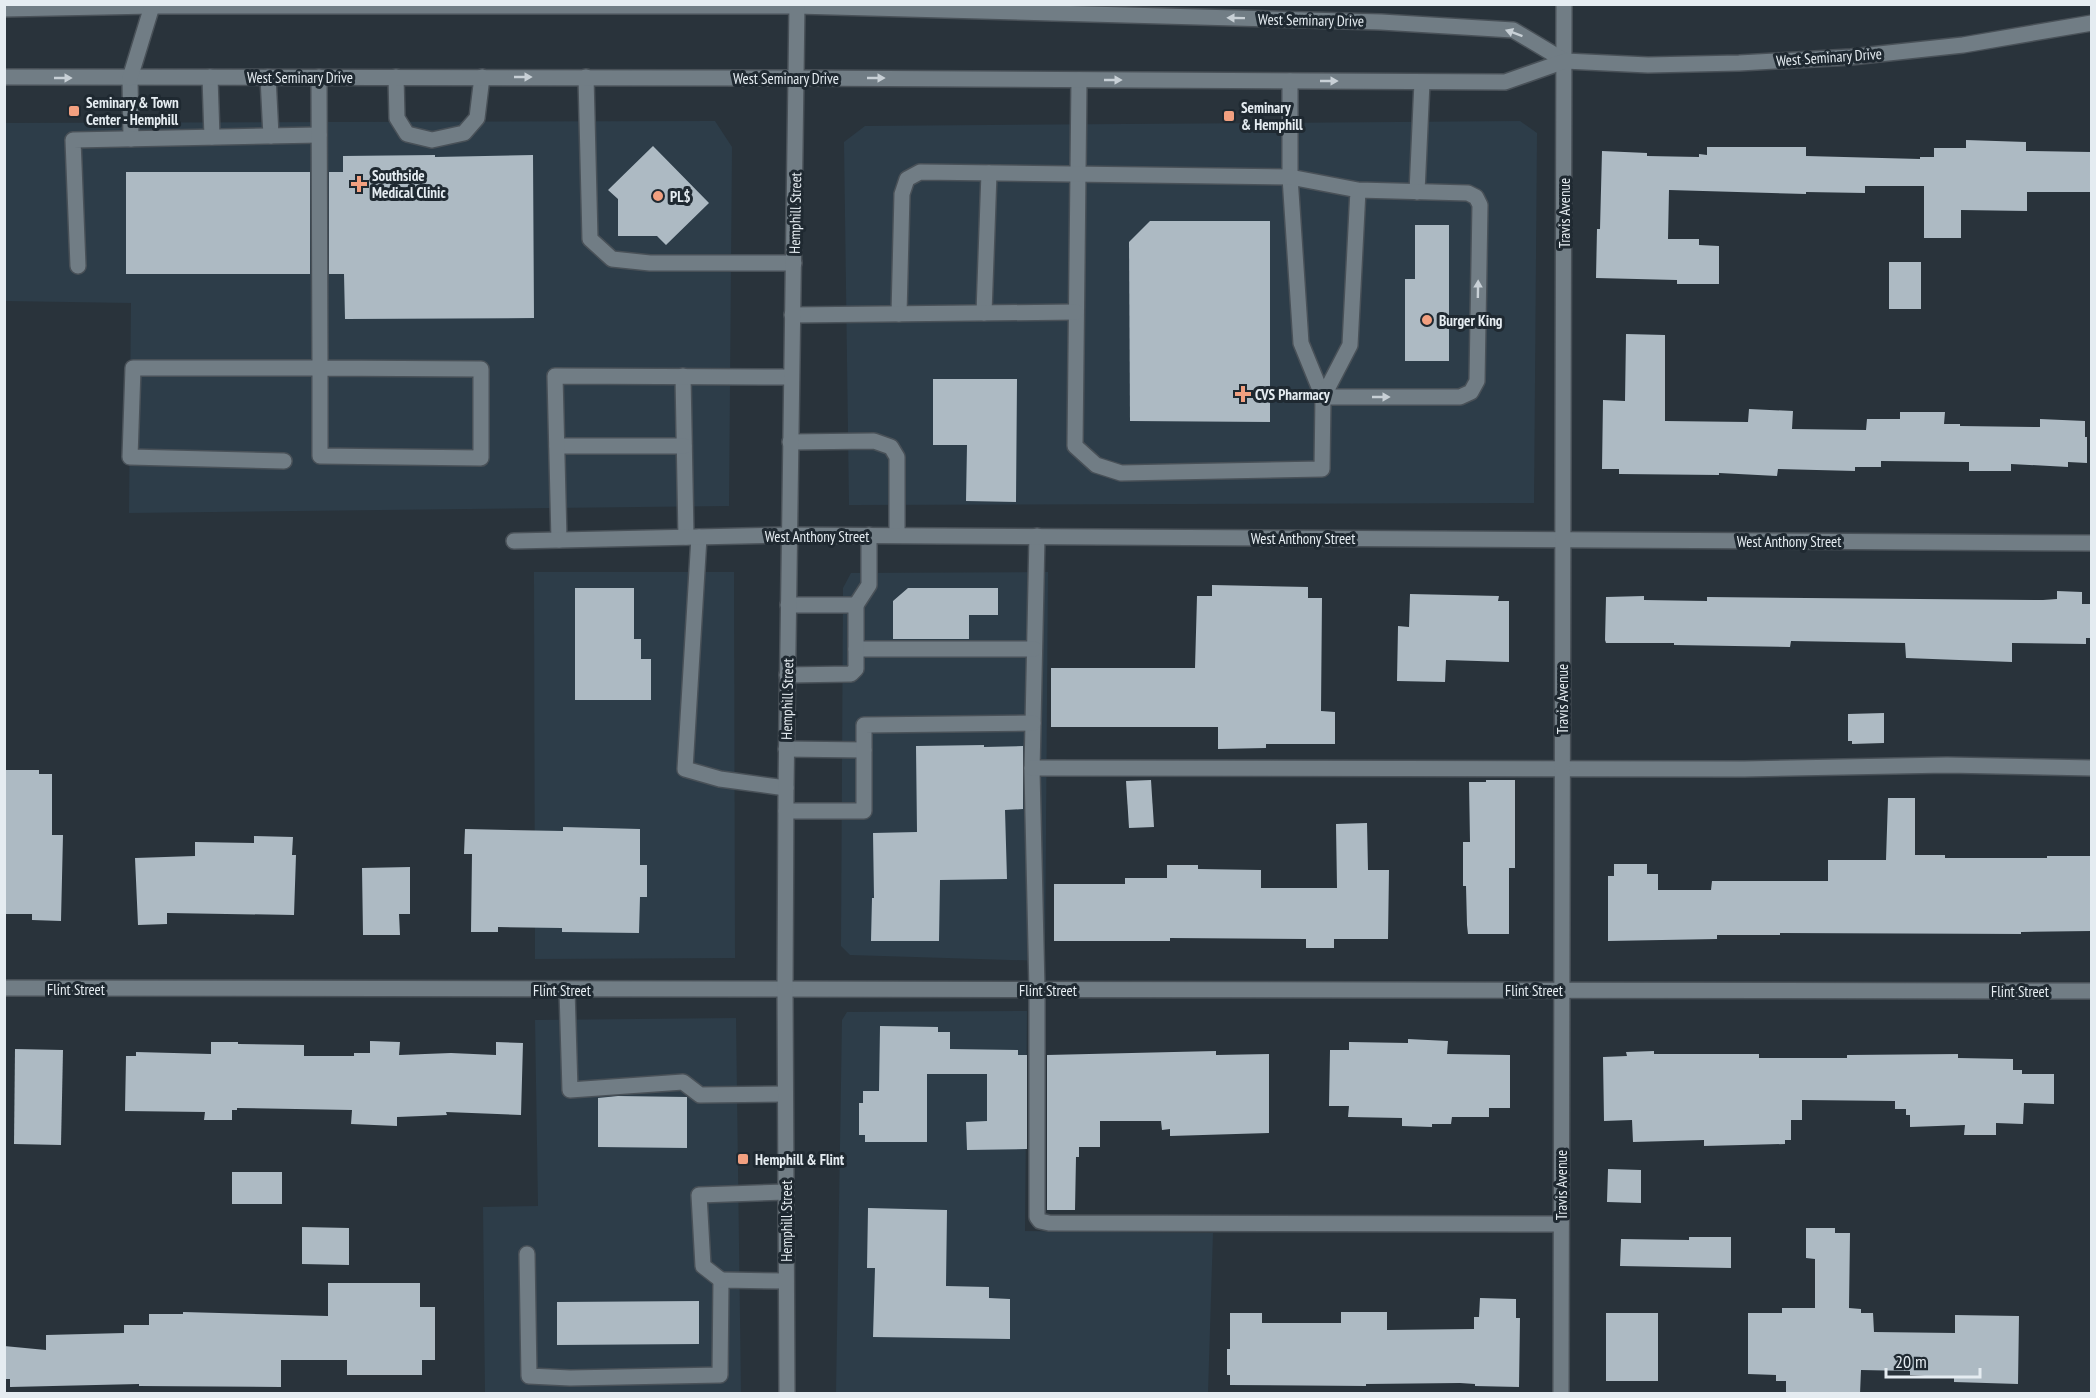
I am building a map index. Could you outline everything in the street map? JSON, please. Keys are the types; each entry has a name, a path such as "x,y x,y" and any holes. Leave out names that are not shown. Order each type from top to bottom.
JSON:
{"main road":[{"name":"Travis Avenue","path":"1561,1394 1564,4"},
{"name":"West Seminary Drive","path":"4,9 152,5 797,5 970,8 1381,22 1513,30 1565,61"},
{"path":"131,139 130,78 152,5"},
{"name":"Hemphill Street","path":"787,1394 786,749 797,5"},
{"name":"West Seminary Drive","path":"4,77 586,77 1504,82 1565,61 1648,64 1739,63 1851,57 1964,45 2091,23"},
{"path":"210,77 212,137"},
{"path":"268,77 271,136"},
{"path":"284,461 130,458 133,368 320,368 481,369 481,459 320,456 320,368 319,77"},
{"path":"396,77 397,118 407,134 432,140 464,133 477,118 482,77"},
{"path":"586,77 590,239 612,259 650,263 794,263"},
{"path":"1079,80 1075,446 1096,465 1120,473 1322,468 1323,397 1301,343 1290,177 1290,81"},
{"path":"1417,192 1422,82"},
{"path":"78,266 73,140 319,135"},
{"path":"899,314 902,194 907,180 920,172 1290,177 1358,190 1468,193 1476,197 1480,205 1477,381 1471,392 1460,397 1323,397"},
{"path":"984,314 989,173"},
{"path":"1323,397 1350,345 1358,190"},
{"path":"792,315 1076,312"},
{"path":"559,540 555,376 791,377"},
{"path":"683,376 684,446 692,537 685,769 720,779 786,788"},
{"path":"790,442 874,441 891,447 897,457 897,536"},
{"path":"557,446 684,446"},
{"name":"West Anthony Street","path":"514,541 788,535 2091,543"},
{"path":"787,675 851,674 856,669 856,605 869,585 868,536"},
{"path":"1037,536 1032,768 1037,990 1037,1217 1040,1221 1097,1224 1561,1224"},
{"path":"788,605 856,605"},
{"path":"856,649 1034,649"},
{"path":"786,811 864,811 864,725 1033,723"},
{"path":"786,749 864,750"},
{"path":"1032,768 1744,769 1947,765 2091,768"},
{"name":"Flint Street","path":"4,988 2091,991"},
{"path":"567,990 570,1090 683,1082 700,1095 785,1094"},
{"path":"786,1192 699,1195 703,1266 721,1280 786,1281"},
{"path":"527,1254 529,1376 570,1378 720,1375 721,1280"},
{"path":"569,1394 570,1378"}],"shaded area":[{"path":"715,121 732,147 729,506 129,513 131,303 5,301 5,123"},
{"path":"1520,121 1537,133 1534,503 849,505 844,142 865,126"},
{"path":"534,572 734,572 735,958 535,959"},
{"path":"1048,572 1045,961 850,955 841,946 843,588 851,573"},
{"path":"1027,1011 1025,1231 1213,1233 1208,1393 836,1394 842,1020 847,1012"},
{"path":"736,1018 741,1393 485,1393 483,1207 538,1206 535,1020"}],"building":[{"path":"1966,140 2026,142 2026,151 2091,152 2091,192 2027,192 2027,211 1961,210 1961,238 1924,238 1924,186 1865,186 1865,193 1806,192 1806,194 1669,190 1668,239 1699,239 1699,245 1719,246 1719,284 1677,284 1677,280 1596,278 1602,151 1647,153 1647,156 1699,157 1699,154 1707,155 1707,147 1806,147 1806,156 1920,159 1920,157 1934,157 1934,148 1966,148"},
{"name":"PL$","path":"653,146 709,203 666,245 657,236 618,236 618,199 608,190"},
{"path":"435,155 435,157 533,155 534,318 345,319 344,274 329,274 329,172 343,172 343,156"},
{"path":"126,172 310,172 310,274 126,274"},
{"name":"CVS Pharmacy","path":"1150,221 1270,221 1270,422 1130,421 1129,242"},
{"name":"Burger King","path":"1415,225 1449,225 1449,361 1405,361 1405,279 1415,279"},
{"path":"1889,262 1921,262 1921,309 1889,309"},
{"path":"1626,334 1665,335 1665,421 1748,422 1749,409 1793,411 1792,429 1866,430 1867,419 1900,419 1900,412 1945,412 1944,424 1960,424 1960,426 2040,427 2040,419 2085,421 2087,463 2068,462 2068,467 2011,464 2011,471 1969,471 1969,462 1881,461 1881,467 1855,467 1855,471 1778,469 1777,476 1719,473 1719,475 1619,474 1619,469 1602,469 1603,400 1625,401"},
{"path":"933,379 1017,379 1016,502 966,501 967,445 933,445"},
{"path":"1212,585 1308,587 1308,598 1322,598 1321,711 1335,712 1335,744 1266,744 1266,748 1218,749 1218,727 1051,727 1051,668 1195,668 1197,596 1212,596"},
{"path":"575,588 634,588 634,639 641,639 641,659 651,659 651,700 575,700"},
{"path":"908,588 998,588 998,615 969,615 969,639 893,639 893,601"},
{"path":"2057,591 2082,592 2082,604 2091,604 2091,638 2086,638 2086,644 2012,643 2012,662 1906,658 1905,643 1791,641 1790,647 1606,643 1605,640 1606,597 1644,596 1644,600 1707,601 1707,597 2043,600 2057,599"},
{"path":"1410,594 1499,596 1498,601 1509,601 1509,662 1446,660 1445,682 1397,681 1398,626 1409,627"},
{"path":"1884,713 1884,743 1852,744 1852,741 1848,741 1848,714"},
{"path":"984,745 984,747 1023,746 1023,809 1005,810 1007,879 940,880 939,941 871,941 872,898 874,898 873,833 917,832 916,746"},
{"path":"4,770 39,770 39,774 52,774 52,835 63,835 61,921 32,920 32,914 4,914"},
{"path":"1151,780 1154,827 1129,828 1126,781"},
{"path":"1486,780 1515,780 1515,868 1509,868 1509,934 1468,934 1466,886 1463,886 1463,842 1470,842 1469,782 1486,782"},
{"path":"1888,798 1915,798 1915,855 1945,855 1945,858 2091,856 2091,931 2021,932 2021,934 1780,933 1780,935 1717,935 1717,939 1608,941 1608,876 1614,876 1614,864 1647,864 1647,874 1658,874 1658,890 1711,890 1712,881 1828,881 1828,860 1886,860"},
{"path":"1367,823 1368,870 1389,870 1388,939 1334,939 1334,948 1306,948 1306,939 1170,938 1170,941 1054,941 1054,884 1125,884 1125,878 1167,878 1167,865 1198,865 1198,869 1261,870 1261,888 1337,888 1336,824"},
{"path":"563,827 640,829 640,865 647,865 647,897 640,897 639,933 562,932 562,928 498,927 498,932 471,932 472,854 464,854 465,829 563,831"},
{"path":"254,836 293,837 292,855 296,855 294,915 167,913 167,924 138,925 135,858 195,856 195,842 254,843"},
{"path":"410,867 410,914 399,914 400,935 363,935 362,868"},
{"path":"880,1026 938,1027 938,1032 950,1032 950,1049 1018,1050 1018,1055 1027,1055 1027,1149 967,1150 966,1122 987,1121 987,1074 927,1074 927,1142 865,1142 865,1135 859,1135 859,1103 863,1103 863,1091 879,1091"},
{"path":"1408,1039 1448,1041 1447,1054 1510,1055 1510,1108 1489,1108 1489,1117 1452,1117 1451,1124 1432,1124 1432,1127 1402,1126 1402,1118 1348,1117 1349,1106 1329,1106 1330,1050 1349,1050 1349,1042 1408,1043"},
{"path":"370,1041 400,1042 399,1055 451,1053 496,1055 496,1042 523,1043 521,1115 446,1112 447,1115 397,1117 397,1126 351,1124 352,1110 237,1108 237,1110 232,1110 232,1120 204,1120 205,1112 125,1111 126,1056 136,1056 136,1052 211,1054 211,1042 238,1042 238,1044 304,1045 304,1056 354,1056 354,1053 370,1053"},
{"path":"15,1049 63,1050 61,1145 14,1144"},
{"path":"1216,1051 1216,1055 1269,1054 1269,1133 1170,1136 1170,1129 1162,1130 1161,1121 1100,1121 1100,1147 1079,1147 1079,1157 1076,1157 1075,1210 1047,1210 1047,1055"},
{"path":"1654,1051 1654,1054 1759,1054 1759,1058 1958,1054 1958,1058 2013,1059 2013,1070 2022,1070 2022,1074 2054,1074 2054,1104 2024,1103 2023,1124 1996,1123 1996,1135 1964,1135 1965,1125 1910,1127 1910,1115 1906,1115 1906,1109 1895,1109 1895,1101 1802,1100 1802,1120 1791,1120 1791,1140 1785,1140 1785,1144 1704,1146 1704,1140 1633,1142 1632,1120 1604,1121 1603,1057 1627,1056 1626,1052"},
{"path":"687,1097 687,1148 598,1147 598,1098"},
{"path":"1608,1169 1641,1170 1641,1203 1607,1202"},
{"path":"232,1172 282,1172 282,1204 232,1204"},
{"path":"868,1208 947,1210 946,1286 989,1287 989,1298 1010,1299 1010,1339 873,1337 875,1268 867,1268"},
{"path":"302,1227 349,1228 349,1265 302,1264"},
{"path":"1806,1228 1835,1228 1835,1233 1850,1233 1849,1308 1861,1309 1861,1313 1873,1313 1874,1332 1955,1333 1955,1315 2019,1316 2018,1384 1954,1382 1954,1378 1910,1375 1910,1371 1861,1370 1860,1394 1786,1394 1786,1381 1776,1381 1776,1375 1748,1374 1748,1313 1782,1313 1782,1308 1815,1308 1815,1259 1806,1258"},
{"path":"1689,1237 1731,1237 1731,1268 1620,1266 1621,1239 1689,1240"},
{"path":"328,1283 420,1283 420,1307 435,1307 435,1360 422,1360 422,1375 347,1375 347,1360 281,1360 281,1387 139,1386 139,1384 10,1387 10,1379 4,1379 4,1346 46,1350 46,1335 124,1333 124,1325 149,1325 149,1314 183,1314 183,1312 328,1316"},
{"path":"1480,1298 1516,1299 1516,1318 1520,1318 1519,1387 1475,1386 1475,1384 1460,1383 1366,1384 1366,1386 1230,1385 1230,1375 1227,1375 1227,1349 1230,1349 1230,1313 1262,1313 1262,1323 1341,1323 1341,1312 1387,1312 1387,1330 1474,1329 1474,1317 1479,1317"},
{"path":"699,1301 699,1344 557,1345 557,1302"},
{"path":"1606,1313 1658,1313 1658,1381 1606,1381"}],"place":[{"name":"Seminary & Town Center - Hemphill","path":"74,111"},
{"name":"Seminary & Hemphill","path":"1229,116"},
{"name":"Southside Medical Clinic","path":"359,184"},
{"name":"PL$","path":"658,196"},
{"name":"Burger King","path":"1427,320"},
{"name":"CVS Pharmacy","path":"1243,394"},
{"name":"Hemphill & Flint","path":"743,1159"}]}
